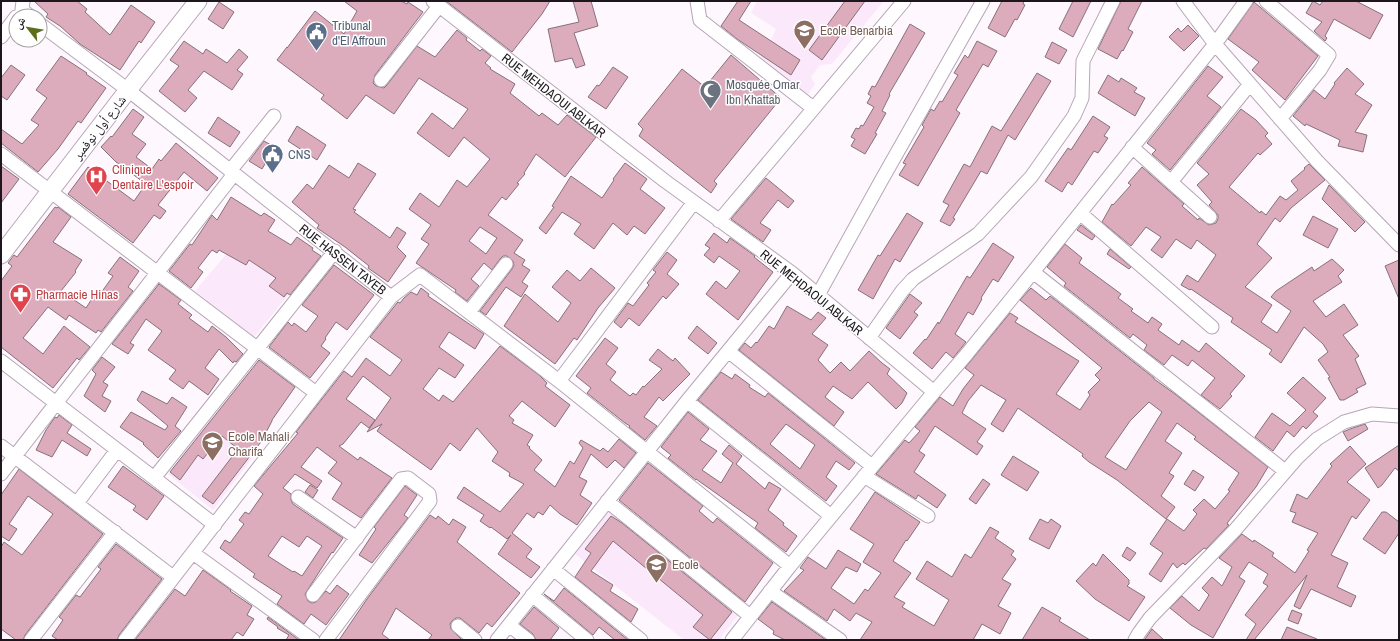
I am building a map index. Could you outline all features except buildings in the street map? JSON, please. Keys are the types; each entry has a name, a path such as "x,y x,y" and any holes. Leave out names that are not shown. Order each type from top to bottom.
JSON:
{"main road":[{"name":"شارع أول نوفمبر","path":"1,255 49,191 198,1"}],"street":[{"path":"697,1 700,20 813,108"},
{"path":"720,221 904,1"},
{"path":"818,296 881,180 983,1"},
{"path":"869,338 906,287 914,279 978,234 1031,177 1074,116 1082,98 1083,61 1112,1"},
{"path":"1183,1 1215,44 1317,161 1399,246"},
{"path":"732,640 770,590 966,355 1033,272 1215,44 1246,1"},
{"path":"1266,1 1329,55 1320,70 1280,119"},
{"path":"381,80 436,3"},
{"name":"RUE MEHDAOUI ABLKAR","path":"436,3 665,181 792,273 934,392"},
{"path":"1,37 8,28"},
{"name":"RUE HASSEN TAYEB","path":"48,30 128,90 335,251 391,297 420,275 559,381 790,566"},
{"path":"1171,182 1250,84"},
{"path":"1,474 158,273 274,116"},
{"path":"1132,147 1210,217"},
{"path":"1,154 257,350 316,393"},
{"path":"559,381 694,202"},
{"path":"1080,213 1212,327"},
{"path":"154,478 335,251"},
{"path":"469,312 506,264"},
{"path":"1033,272 1285,472"},
{"path":"497,640 687,400 792,273"},
{"path":"125,640 391,297"},
{"path":"728,351 868,471 928,516"},
{"path":"1,361 215,525"},
{"path":"687,400 831,516"},
{"path":"1135,640 1150,618 1235,530 1297,458 1317,439 1344,422 1372,414 1399,416"},
{"path":"1,446 173,577"},
{"path":"77,503 118,450"},
{"path":"313,595 401,479 408,478 430,494 430,501 326,640"},
{"path":"298,497 356,538"},
{"path":"607,501 750,616"},
{"path":"31,640 115,532"},
{"path":"193,553 308,638"},
{"path":"553,569 641,640"},
{"path":"770,590 840,640"},
{"path":"532,595 587,640"},
{"path":"509,625 528,640"},
{"path":"458,626 474,640"}],"shaded area":[{"name":"Ecole Benarbia","path":"757,1 884,1 832,64 820,65 811,77 815,84 807,96 758,61 776,29 751,13"},
{"path":"240,238 298,283 254,337 195,291"},
{"name":"Ecole Mahali Charifa","path":"211,418 257,452 213,510 168,474"},
{"name":"Ecole","path":"610,509 739,614 719,640 684,640 575,554"}],"place":[{"name":"Ecole Benarbia","path":"804,50"},
{"name":"Tribunal d'El Affroun","path":"316,52"},
{"name":"Mosquée Omar Ibn Khattab","path":"710,110"},
{"name":"CNS","path":"272,174"},
{"name":"Clinique Dentaire L'espoir","path":"96,196"},
{"name":"Pharmacie Hinas","path":"21,314"},
{"name":"Ecole Mahali Charifa","path":"212,462"},
{"name":"Ecole","path":"657,584"}]}
